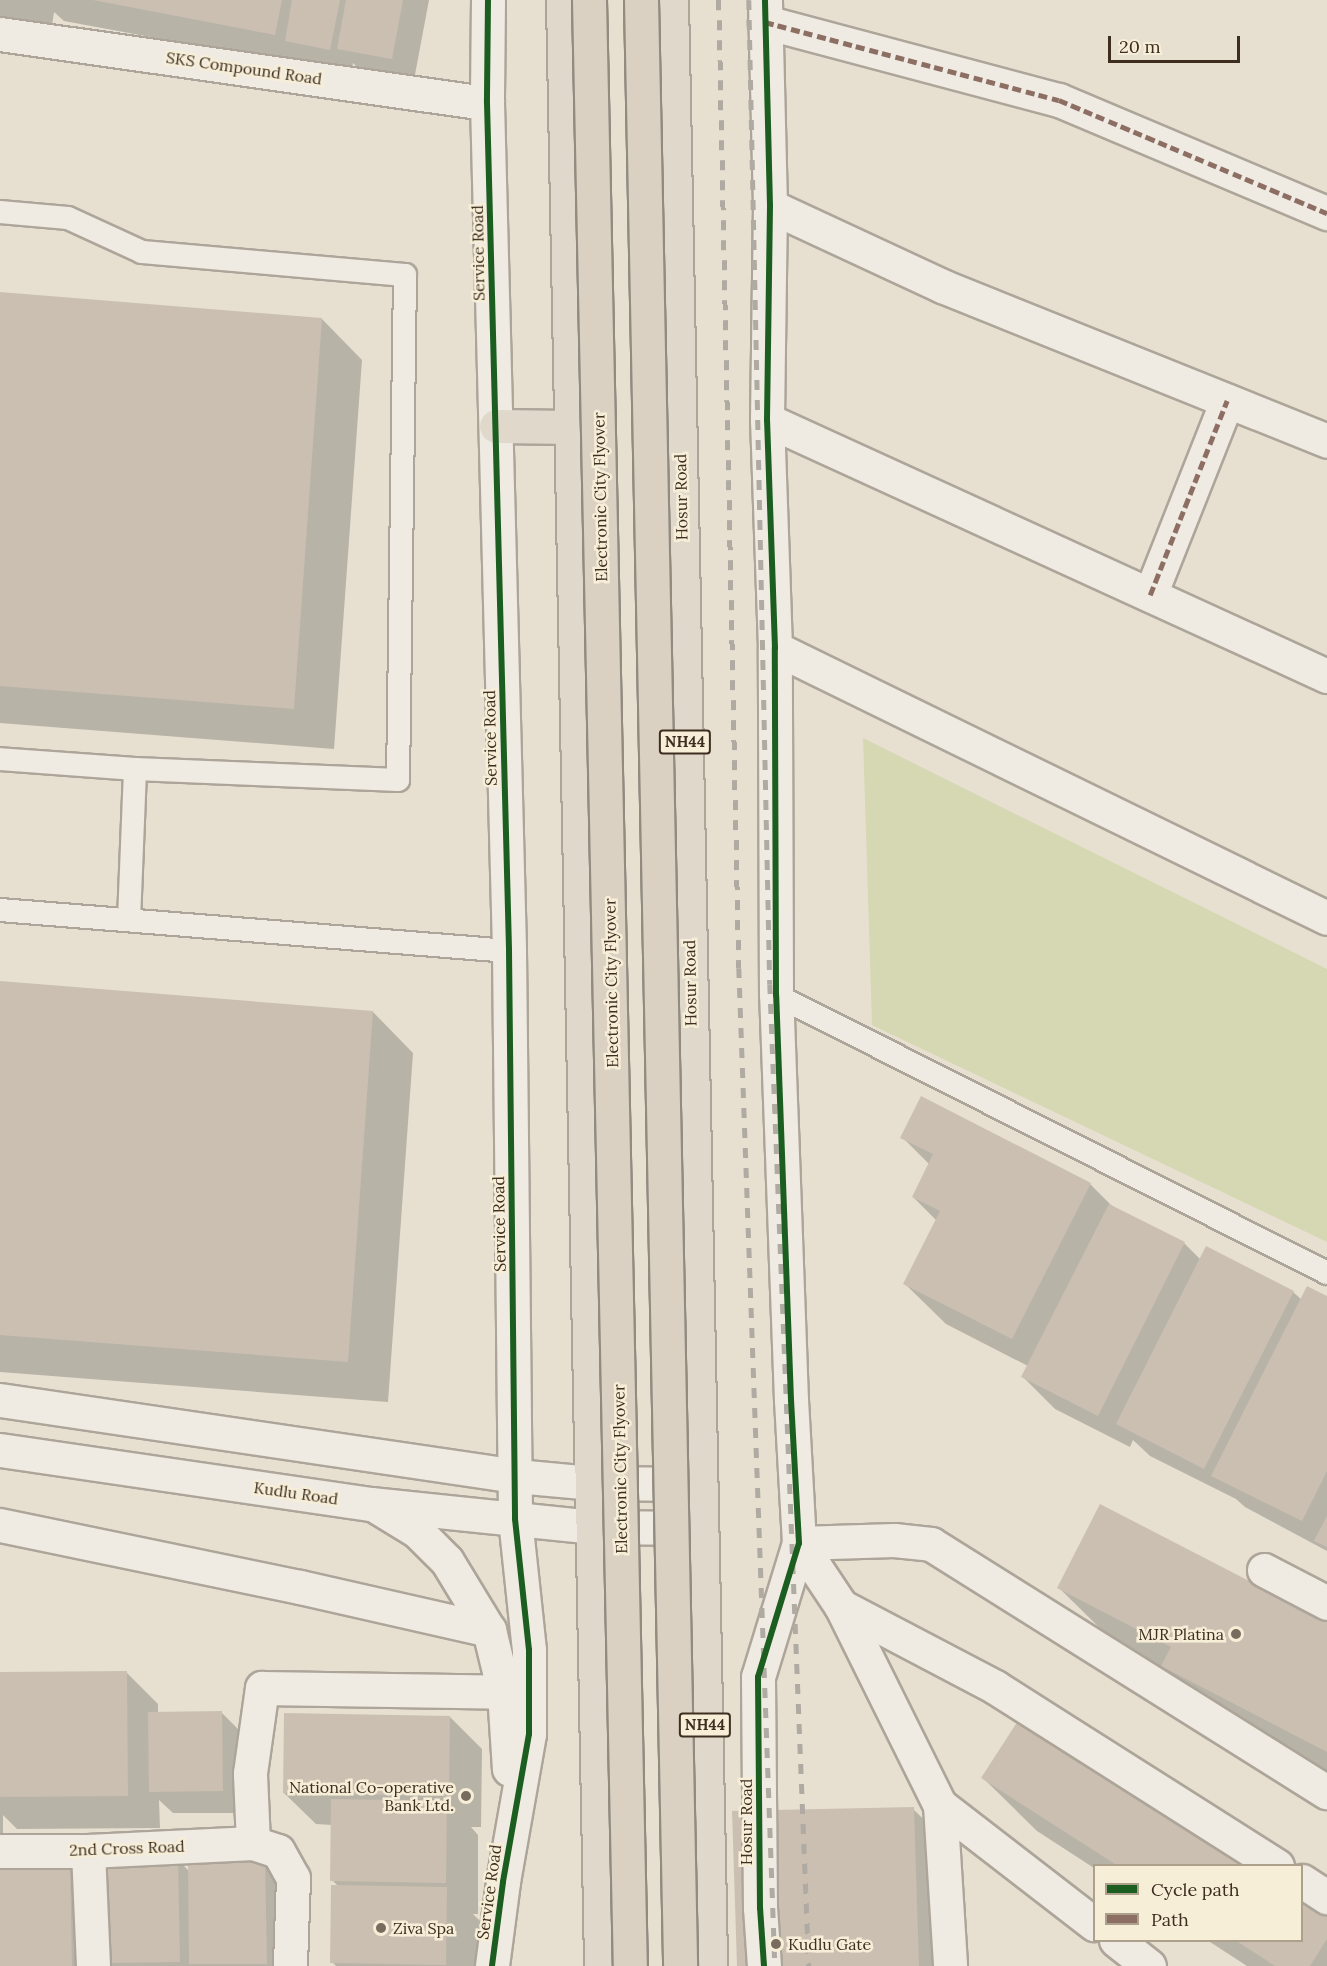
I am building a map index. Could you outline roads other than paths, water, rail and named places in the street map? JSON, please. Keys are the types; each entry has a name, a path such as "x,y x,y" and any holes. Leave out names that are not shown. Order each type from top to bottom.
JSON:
{"highway":[{"path":"563,0 602,1966"},
{"name":"Electronic City Flyover","path":"589,0 630,1966"},
{"path":"641,0 680,1966"},
{"name":"Hosur Road","path":"671,0 699,1528 710,1966"},
{"path":"496,426 572,427"}],"street":[{"name":"Service Road","path":"488,0 488,103 509,951 515,1519 529,1650 529,1734 513,1822 492,1966"},
{"path":"950,1966 940,1805 841,1606 799,1543 791,1400 776,995 776,648 766,420 770,206 765,11 1059,100 1327,213"},
{"name":"SKS Compound Road","path":"0,34 488,103"},
{"path":"770,206 942,286 1327,441"},
{"path":"1150,595 1227,401"},
{"path":"766,420 1327,676"},
{"path":"776,648 1327,918"},
{"path":"0,1400 516,1476 591,1483 699,1484"},
{"name":"Kudlu Road","path":"0,1449 371,1504 593,1527 699,1528"},
{"path":"371,1504 417,1531 447,1561 489,1630 504,1692 513,1822"},
{"path":"0,1524 300,1587 489,1630"},
{"path":"799,1543 894,1540 931,1544 1327,1792"},
{"name":"Hosur Road","path":"764,1966 760,1908 758,1677 799,1543"},
{"path":"1264,1570 1327,1603"},
{"path":"841,1606 995,1687 1274,1864"},
{"path":"290,1966 292,1878 278,1851 254,1843 250,1773 262,1688 504,1692"},
{"path":"940,1805 1093,1922"},
{"name":"2nd Cross Road","path":"0,1851 88,1851 254,1843"},
{"path":"88,1851 93,1966"},
{"path":"1303,1882 1327,1897"},
{"path":"1117,1942 1149,1966"}],"lane":[{"path":"0,212 68,218 142,252 405,275 398,780 135,769 0,759"},
{"path":"129,920 135,769"},
{"path":"0,910 509,951"},
{"path":"776,995 1327,1273"}],"railway":[{"path":"719,0 739,968 775,1966"},
{"path":"749,0 770,984 809,1966"}],"place":[{"name":"MJR Platina","path":"1236,1634"},
{"name":"National Co-operative Bank Ltd.","path":"466,1796"},
{"name":"Ziva Spa","path":"381,1928"},
{"name":"Kudlu Gate","path":"776,1944"}]}
